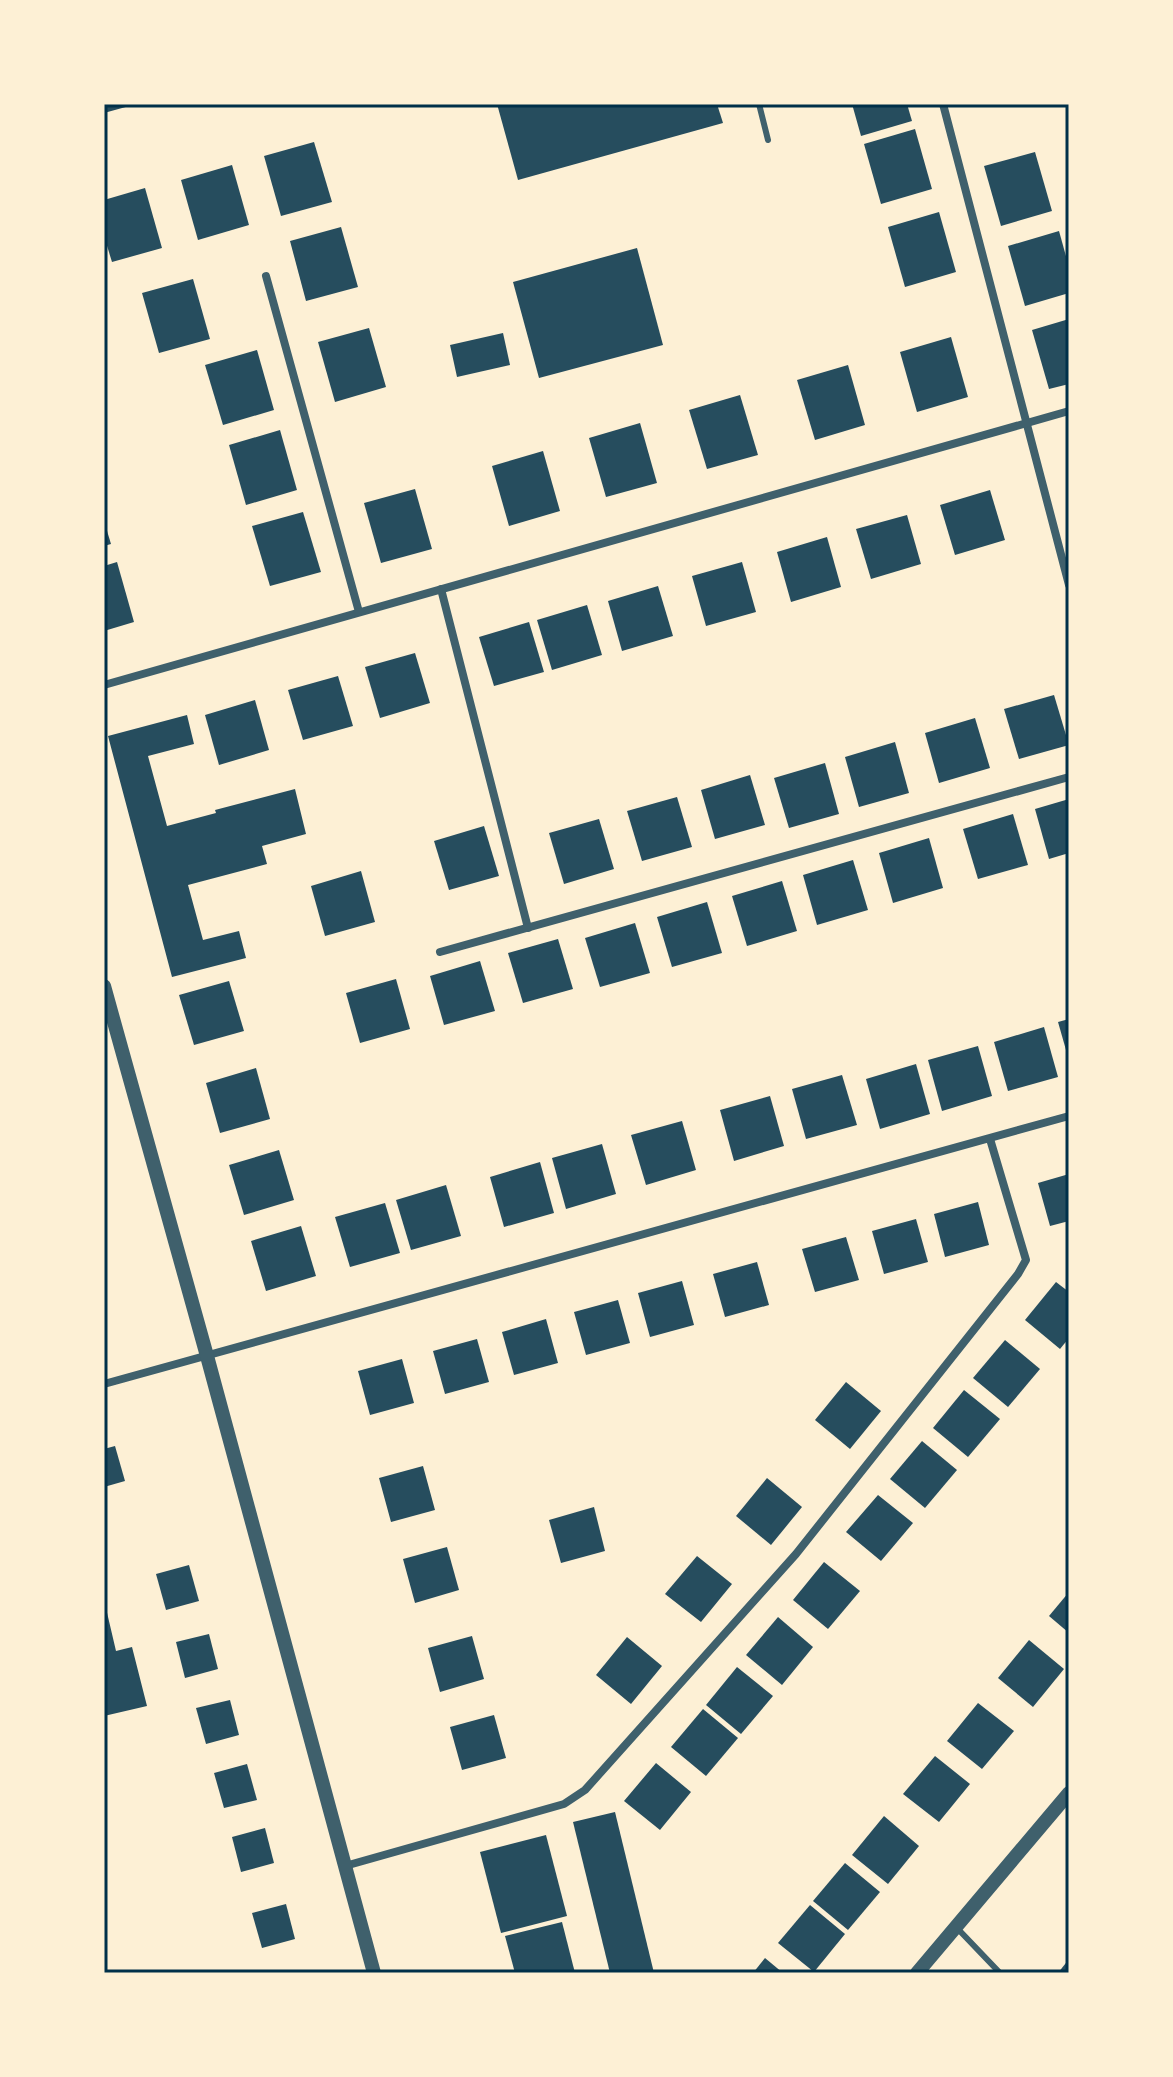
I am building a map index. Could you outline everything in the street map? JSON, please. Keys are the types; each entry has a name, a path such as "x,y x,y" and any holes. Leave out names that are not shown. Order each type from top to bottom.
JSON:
{"street":[{"path":"943,104 1069,585"},
{"path":"266,276 359,612"},
{"path":"104,685 1069,411"},
{"path":"441,589 528,928"},
{"path":"440,952 1069,777"},
{"path":"104,986 374,1973"},
{"path":"104,1384 1069,1116"},
{"path":"345,1866 564,1804 585,1790 786,1566 1026,1260 990,1139"},
{"path":"917,1973 1069,1793"}],"lane":[{"path":"759,104 768,140"},
{"path":"955,1926 1000,1973"}],"building":[{"path":"104,104 133,104 133,105 104,113"},
{"path":"497,104 717,104 723,123 518,180"},
{"path":"852,104 907,104 912,121 861,136"},
{"path":"915,129 932,189 881,204 864,144"},
{"path":"314,142 332,202 281,216 264,156"},
{"path":"1035,152 1052,211 1001,226 984,166"},
{"path":"232,165 249,225 198,240 181,180"},
{"path":"145,188 162,248 112,262 104,236 104,200"},
{"path":"939,212 956,272 905,287 888,227"},
{"path":"341,227 358,287 306,301 290,241"},
{"path":"1059,231 1069,267 1069,293 1025,306 1008,246"},
{"path":"637,248 663,345 539,378 513,282"},
{"path":"193,279 210,339 159,353 142,293"},
{"path":"1069,319 1069,384 1049,389 1032,330"},
{"path":"369,328 386,387 335,402 318,342"},
{"path":"503,333 510,365 457,377 450,345"},
{"path":"951,337 968,397 917,412 900,352"},
{"path":"257,350 274,410 223,425 205,365"},
{"path":"848,365 865,425 815,440 797,380"},
{"path":"740,395 758,455 707,469 689,410"},
{"path":"640,423 657,483 606,497 589,438"},
{"path":"280,430 297,490 246,505 229,445"},
{"path":"543,451 560,511 509,526 492,466"},
{"path":"415,489 432,549 381,563 364,503"},
{"path":"990,490 1005,540 955,555 940,505"},
{"path":"303,512 321,572 270,586 252,526"},
{"path":"907,515 921,564 871,579 856,529"},
{"path":"104,521 111,544 104,546"},
{"path":"827,537 841,587 791,602 777,552"},
{"path":"117,562 134,622 104,631 104,566"},
{"path":"742,562 756,612 706,626 692,576"},
{"path":"658,586 673,636 622,651 608,601"},
{"path":"587,605 602,655 552,670 537,620"},
{"path":"529,622 544,672 494,686 479,637"},
{"path":"415,653 430,703 380,718 365,667"},
{"path":"338,676 353,726 303,740 288,690"},
{"path":"1054,695 1069,745 1019,759 1004,709"},
{"path":"255,700 269,750 219,765 205,715"},
{"path":"187,715 194,744 148,756 167,826 295,789 306,834 262,846 267,864 188,885 203,940 239,931 246,958 172,977 108,736"},
{"path":"975,718 990,768 939,783 925,733"},
{"path":"895,742 909,793 859,807 845,757"},
{"path":"825,763 839,814 789,828 774,778"},
{"path":"750,775 765,825 715,839 701,790"},
{"path":"677,797 692,847 642,861 627,811"},
{"path":"1069,799 1069,853 1049,859 1035,809"},
{"path":"1013,814 1028,865 978,879 963,829"},
{"path":"599,819 614,869 564,884 549,833"},
{"path":"484,826 499,876 449,890 434,841"},
{"path":"929,838 943,888 893,903 879,853"},
{"path":"853,860 868,910 817,925 803,875"},
{"path":"361,871 375,922 325,936 311,886"},
{"path":"782,881 797,931 747,946 732,896"},
{"path":"707,902 722,953 672,967 657,917"},
{"path":"635,923 650,973 600,987 585,938"},
{"path":"558,939 573,989 523,1003 508,953"},
{"path":"480,961 495,1011 444,1025 430,976"},
{"path":"396,979 410,1029 360,1043 346,993"},
{"path":"229,981 244,1031 194,1045 179,995"},
{"path":"1069,1019 1069,1057 1068,1057 1058,1022"},
{"path":"1044,1027 1058,1077 1008,1091 994,1042"},
{"path":"978,1046 992,1096 942,1111 928,1060"},
{"path":"916,1064 930,1114 880,1129 866,1079"},
{"path":"256,1068 270,1119 220,1133 206,1083"},
{"path":"842,1075 857,1125 806,1139 792,1089"},
{"path":"770,1096 784,1146 734,1161 720,1110"},
{"path":"682,1121 696,1170 646,1185 631,1135"},
{"path":"602,1144 616,1194 566,1209 552,1158"},
{"path":"279,1150 294,1200 244,1215 229,1165"},
{"path":"540,1162 554,1213 504,1227 490,1177"},
{"path":"1069,1174 1069,1221 1050,1226 1038,1183"},
{"path":"446,1185 461,1236 411,1250 396,1200"},
{"path":"978,1202 989,1245 945,1257 934,1214"},
{"path":"385,1203 400,1253 350,1267 335,1217"},
{"path":"916,1219 928,1262 884,1274 872,1231"},
{"path":"301,1226 316,1276 266,1291 251,1241"},
{"path":"846,1237 859,1280 815,1292 802,1249"},
{"path":"757,1262 769,1305 725,1317 713,1274"},
{"path":"682,1281 694,1325 650,1337 638,1293"},
{"path":"1056,1282 1069,1292 1069,1338 1060,1349 1025,1320"},
{"path":"618,1300 630,1343 586,1355 574,1312"},
{"path":"546,1319 558,1363 514,1375 502,1332"},
{"path":"477,1339 489,1382 445,1394 433,1351"},
{"path":"1005,1340 1040,1369 1008,1407 973,1378"},
{"path":"402,1359 414,1403 370,1415 358,1371"},
{"path":"846,1382 881,1411 850,1449 815,1420"},
{"path":"964,1390 1000,1419 968,1457 933,1428"},
{"path":"922,1441 957,1470 925,1508 890,1479"},
{"path":"115,1446 125,1481 104,1487 104,1449"},
{"path":"423,1466 435,1510 391,1522 379,1478"},
{"path":"767,1478 802,1507 771,1545 736,1516"},
{"path":"878,1495 913,1523 881,1561 846,1532"},
{"path":"594,1507 605,1551 561,1563 549,1520"},
{"path":"447,1547 459,1590 415,1603 403,1559"},
{"path":"697,1556 732,1584 701,1622 665,1594"},
{"path":"824,1562 860,1591 828,1629 793,1600"},
{"path":"189,1565 199,1601 166,1610 156,1574"},
{"path":"1069,1592 1069,1633 1049,1616"},
{"path":"105,1604 116,1651 132,1647 147,1706 104,1716"},
{"path":"778,1617 813,1647 782,1685 746,1655"},
{"path":"209,1634 218,1669 185,1678 176,1642"},
{"path":"472,1636 484,1679 440,1692 428,1648"},
{"path":"627,1637 662,1666 631,1704 596,1675"},
{"path":"1029,1640 1064,1669 1033,1707 998,1678"},
{"path":"737,1667 773,1696 741,1734 706,1705"},
{"path":"230,1700 239,1735 206,1744 196,1708"},
{"path":"978,1703 1014,1731 982,1769 947,1741"},
{"path":"703,1709 738,1738 706,1776 671,1747"},
{"path":"494,1715 506,1758 462,1770 450,1727"},
{"path":"935,1756 970,1784 939,1822 903,1794"},
{"path":"656,1763 691,1792 660,1830 624,1801"},
{"path":"247,1764 257,1800 224,1808 214,1773"},
{"path":"615,1812 654,1973 610,1973 573,1822"},
{"path":"884,1816 919,1846 888,1884 852,1855"},
{"path":"265,1828 274,1863 241,1872 232,1837"},
{"path":"546,1835 567,1916 501,1933 480,1852"},
{"path":"845,1863 880,1892 848,1930 813,1901"},
{"path":"286,1904 295,1939 262,1948 252,1913"},
{"path":"810,1905 845,1934 814,1972 778,1943"},
{"path":"562,1922 575,1973 515,1973 505,1936"},
{"path":"765,1958 783,1973 753,1973"},
{"path":"1069,1959 1069,1973 1058,1973"}]}
